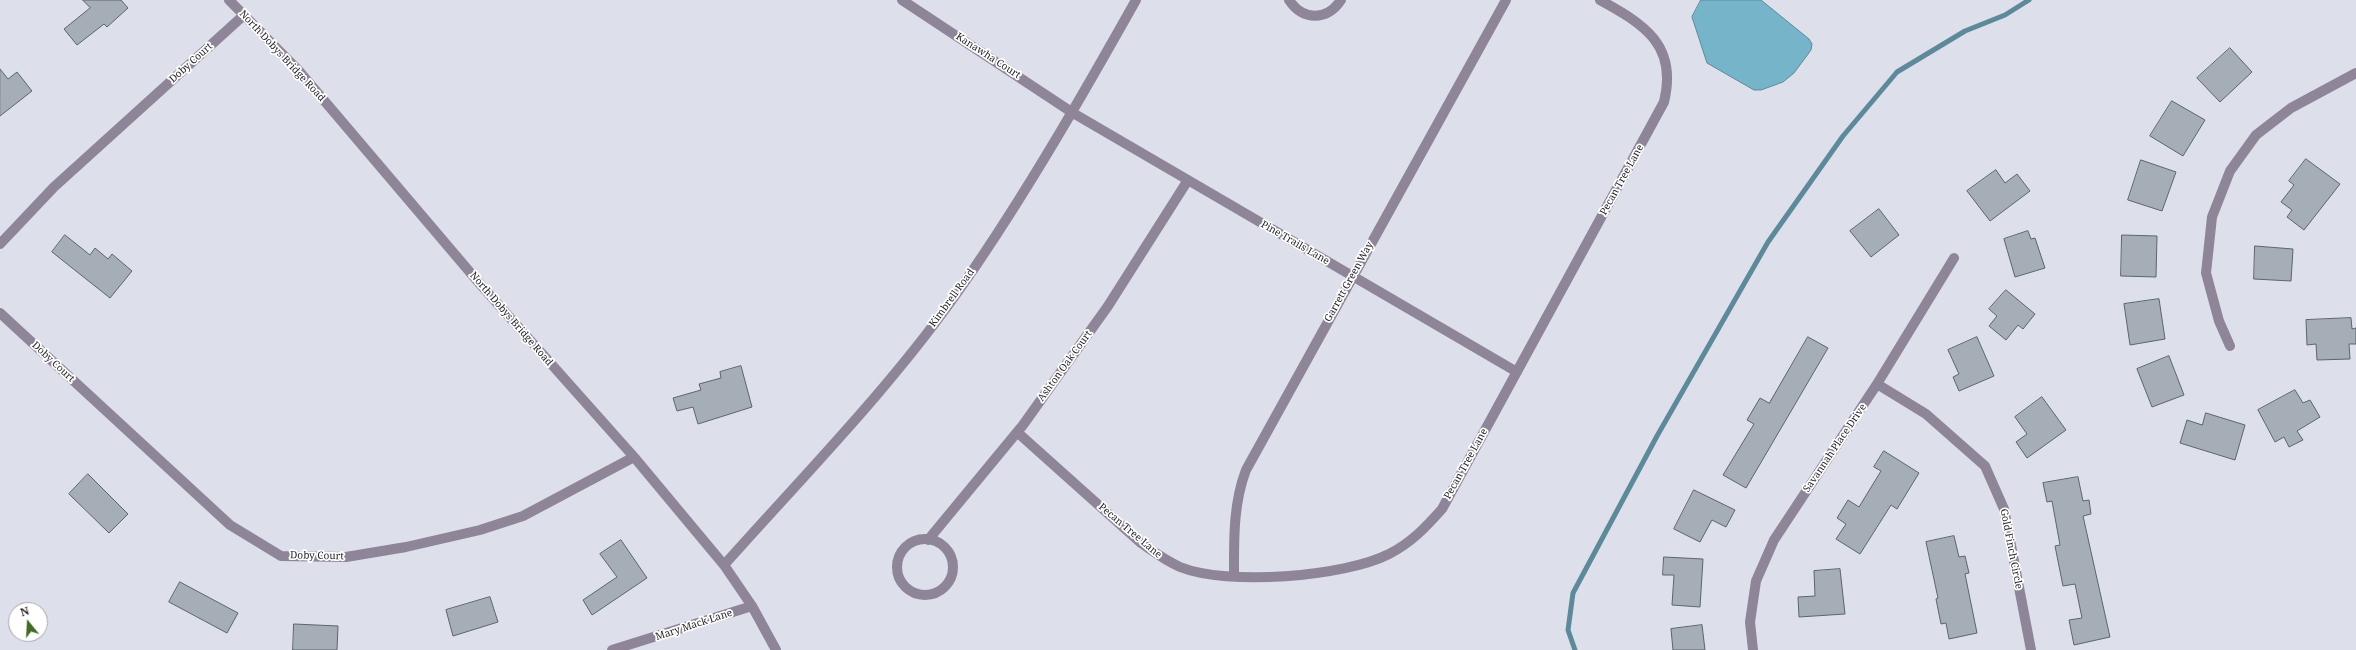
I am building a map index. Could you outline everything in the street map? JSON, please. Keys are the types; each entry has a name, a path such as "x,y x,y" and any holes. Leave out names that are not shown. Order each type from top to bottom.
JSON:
{"street":[{"name":"North Dobys Bridge Road","path":"229,0 299,71 480,284 634,457 724,565 752,606 776,650"},
{"name":"Kanawha Court","path":"902,0 1073,113"},
{"name":"Kimbrell Road","path":"724,565 914,349 964,284 1035,176 1073,113 1136,0"},
{"path":"1289,0 1302,13 1311,16 1328,13 1341,0"},
{"name":"Garrett Green Way","path":"1234,576 1236,506 1244,476 1352,276 1506,0"},
{"name":"Pecan Tree Lane","path":"1017,432 1141,543 1162,558 1181,567 1206,574 1234,576 1279,576 1337,570 1367,563 1407,544 1442,509 1657,115 1667,91 1667,78 1663,56 1649,31 1638,21 1600,0"},
{"name":"Doby Court","path":"0,244 54,187 244,15"},
{"path":"2230,346 2219,321 2206,273 2212,217 2230,172 2256,135 2290,108 2356,73"},
{"name":"Pine Trails Lane","path":"1073,113 1517,372"},
{"name":"Ashton Oak Court","path":"928,540 1017,432 1108,306 1188,180"},
{"name":"Savannah Place Drive","path":"1753,650 1750,622 1756,581 1774,540 1877,384 1954,258"},
{"name":"Doby Court","path":"0,314 230,525 281,556 346,557 406,547 480,530 523,516 634,457"},
{"name":"Gold Finch Circle","path":"1877,384 1926,414 1985,466 2004,509 2031,650"},
{"path":"928,540 941,544 948,551 953,569 951,579 941,590 928,595 918,595 910,591 899,578 898,561 907,546 914,542 928,540"},
{"name":"Mary Mack Lane","path":"612,650 752,606"}],"water":[{"path":"1701,0 1761,0 1809,39 1812,44 1811,50 1794,73 1783,82 1761,90 1754,90 1707,63 1692,17"}],"building":[{"path":"83,0 121,0 128,8 107,27 104,24 77,45 64,29 90,8"},
{"path":"2230,48 2252,72 2220,102 2197,78"},
{"path":"0,69 8,79 17,72 32,91 0,116"},
{"path":"2172,101 2205,120 2183,156 2150,136"},
{"path":"2306,159 2340,184 2304,230 2287,217 2292,210 2281,202 2294,185 2289,181"},
{"path":"2141,160 2176,172 2162,211 2128,200"},
{"path":"1996,170 2005,183 2017,174 2030,191 1990,221 1967,191"},
{"path":"1879,209 1899,235 1871,257 1850,231"},
{"path":"2028,231 2031,239 2035,238 2045,268 2015,277 2004,239"},
{"path":"65,235 90,255 95,248 108,259 112,254 132,271 110,298 52,252"},
{"path":"2122,235 2157,236 2156,277 2121,276"},
{"path":"2255,246 2293,249 2291,281 2254,279"},
{"path":"2006,290 2035,314 2023,329 2018,325 2006,340 1989,326 1997,316 1989,309"},
{"path":"2159,299 2165,339 2130,345 2124,304"},
{"path":"2351,318 2352,329 2356,328 2356,344 2349,344 2350,359 2317,360 2316,344 2307,345 2306,320"},
{"path":"1808,337 1828,348 1746,488 1723,475 1754,424 1747,420 1760,398 1769,403"},
{"path":"1977,337 1994,376 1959,391 1953,377 1959,374 1948,350"},
{"path":"2169,356 2184,395 2152,407 2137,369"},
{"path":"741,366 752,407 698,424 693,407 677,411 673,398 701,390 699,384 721,378 720,372"},
{"path":"2295,390 2303,403 2310,400 2320,417 2297,431 2303,440 2289,447 2284,437 2275,442 2258,410"},
{"path":"2042,397 2066,430 2027,458 2016,442 2027,434 2015,417"},
{"path":"2206,413 2245,425 2235,460 2180,443 2187,420 2202,425"},
{"path":"1884,451 1919,473 1897,509 1891,505 1860,554 1836,539 1846,524 1837,518 1848,500 1859,507 1881,471 1874,467"},
{"path":"88,474 128,514 109,533 69,494"},
{"path":"2078,477 2083,501 2089,500 2091,514 2083,516 2110,637 2074,645 2069,620 2082,618 2075,584 2063,586 2055,546 2060,545 2052,501 2047,502 2043,483"},
{"path":"1694,490 1735,510 1726,527 1712,520 1700,542 1674,529"},
{"path":"1954,536 1959,557 1965,556 1969,573 1965,574 1977,633 1949,639 1946,623 1941,624 1936,599 1938,598 1926,542"},
{"path":"621,540 647,578 592,615 583,600 617,577 600,554"},
{"path":"1664,557 1703,559 1700,607 1672,605 1674,575 1663,575"},
{"path":"1840,569 1845,614 1799,617 1798,597 1815,596 1814,571"},
{"path":"180,582 238,613 227,633 169,602"},
{"path":"490,597 498,622 453,636 446,610"},
{"path":"294,624 338,626 337,650 293,650"},
{"path":"1702,625 1705,650 1673,650 1671,629"}],"waterway":[{"path":"1575,650 1568,630 1573,593 1657,436 1768,242 1843,136 1897,72 1965,31 2005,15 2029,0"}]}
